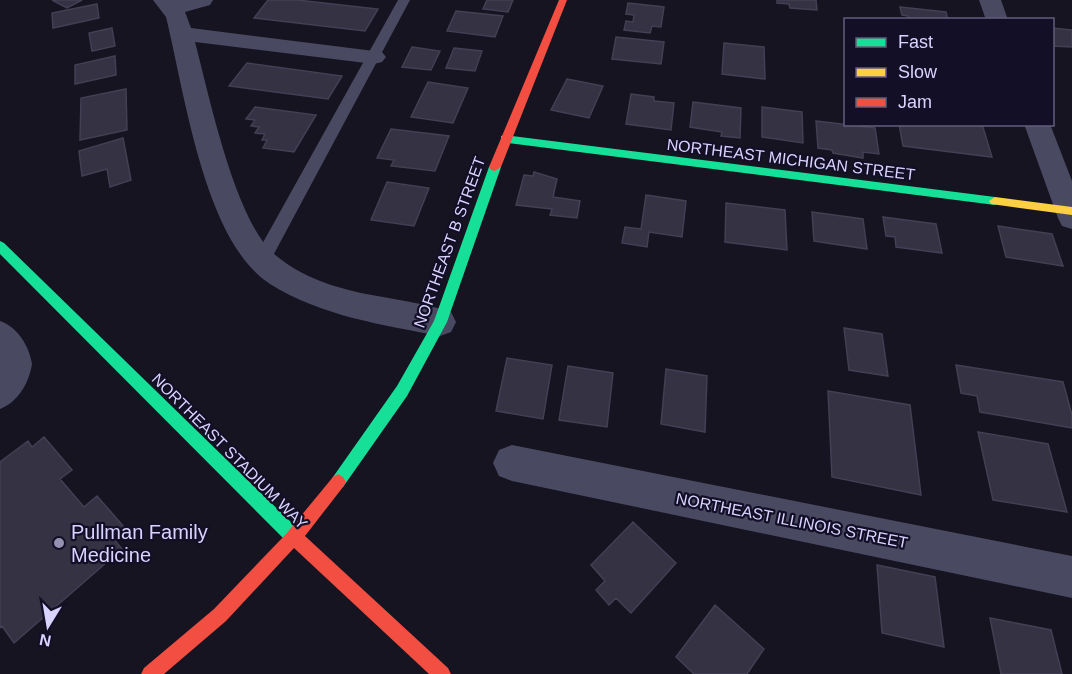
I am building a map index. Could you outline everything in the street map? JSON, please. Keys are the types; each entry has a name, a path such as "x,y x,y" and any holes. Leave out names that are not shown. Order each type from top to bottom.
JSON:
{"street":[{"path":"173,15 202,0"},
{"name":"NORTHEAST B STREET","path":"150,674 220,615 294,537 345,472 402,391 440,322 505,139 563,0"},
{"path":"990,0 996,18"},
{"path":"173,15 374,57"},
{"path":"173,15 211,153 235,221 262,260 310,290 339,301 440,322"},
{"path":"1038,126 1071,214"},
{"name":"NORTHEAST MICHIGAN STREET","path":"505,139 1071,214"},
{"name":"NORTHEAST STADIUM WAY","path":"0,246 294,537 442,674"},
{"path":"0,334 13,351 17,363 13,375 0,393"},
{"name":"NORTHEAST ILLINOIS STREET","path":"512,463 1072,577"}],"lane":[{"path":"262,260 405,0"}],"building":[{"path":"52,0 82,0 67,8"},
{"path":"268,0 297,0 378,9 365,31 254,18"},
{"path":"487,0 513,0 508,12 483,9"},
{"path":"777,0 816,0 817,10 790,8 789,4 777,3"},
{"path":"628,3 664,7 661,27 652,26 650,33 624,30 626,21 633,22 634,15 626,14"},
{"path":"97,4 99,18 53,28 52,13"},
{"path":"900,7 946,12 948,18 908,18 902,15"},
{"path":"456,11 503,16 495,37 447,31"},
{"path":"112,28 115,46 92,51 89,33"},
{"path":"1054,28 1072,30 1072,47 1054,46"},
{"path":"616,37 664,42 661,64 612,59"},
{"path":"724,43 764,47 765,79 722,74"},
{"path":"412,47 440,51 431,70 402,67"},
{"path":"454,48 482,51 475,71 446,68"},
{"path":"115,56 116,75 75,84 75,65"},
{"path":"247,63 342,76 328,99 229,86"},
{"path":"567,79 603,86 589,118 551,110"},
{"path":"428,82 468,88 453,123 411,117"},
{"path":"126,89 127,130 80,140 81,98"},
{"path":"631,94 654,97 654,101 674,103 671,130 626,124"},
{"path":"693,102 741,108 740,138 721,136 722,132 690,127"},
{"path":"255,107 316,115 294,152 263,148 267,140 262,140 265,134 255,133 259,127 251,126 255,120 246,119"},
{"path":"762,107 802,112 803,143 762,137"},
{"path":"816,121 875,128 879,154 863,152 863,158 818,148"},
{"path":"899,126 983,126 992,157 903,146"},
{"path":"391,129 449,136 435,171 391,166 394,160 377,158"},
{"path":"123,138 131,180 110,187 107,169 82,176 79,151"},
{"path":"534,172 557,179 553,197 580,201 577,218 550,215 552,209 516,205 524,175 533,176"},
{"path":"387,182 429,188 414,226 371,220"},
{"path":"646,195 686,201 682,237 649,232 647,247 622,243 625,227 641,229"},
{"path":"726,203 785,210 787,250 725,242"},
{"path":"812,212 863,219 867,249 814,241"},
{"path":"883,217 936,224 942,253 896,247 895,237 886,236"},
{"path":"998,226 1052,234 1063,266 1006,257"},
{"path":"844,328 882,334 888,376 849,370"},
{"path":"507,358 552,365 543,419 496,411"},
{"path":"956,365 1063,382 1072,415 1072,428 980,412 977,396 961,393"},
{"path":"568,366 613,373 607,427 559,420"},
{"path":"666,369 707,376 705,432 661,424"},
{"path":"828,391 910,405 921,495 832,477"},
{"path":"978,432 1048,444 1067,512 993,500"},
{"name":"Pullman Family Medicine","path":"44,437 72,470 60,479 84,507 97,496 124,527 112,537 122,549 14,643 2,626 0,628 0,462 28,441 32,447"},
{"path":"633,522 676,563 631,613 616,598 609,605 596,590 605,581 591,565"},
{"path":"877,565 935,577 944,647 882,633"},
{"path":"715,605 764,649 747,674 694,674 676,657"},
{"path":"990,618 1051,630 1062,674 1001,674"}],"traffic: fast":[{"path":"505,139 995,201"},
{"path":"338,482 402,391 440,322 495,167"},
{"path":"0,246 293,536"}],"traffic: slow":[{"path":"995,201 1072,211"}],"traffic: jam":[{"path":"495,167 563,0"},
{"path":"150,674 220,615 294,537 338,482"},
{"path":"293,536 442,674"}],"place":[{"name":"Pullman Family Medicine","path":"59,543"}]}
